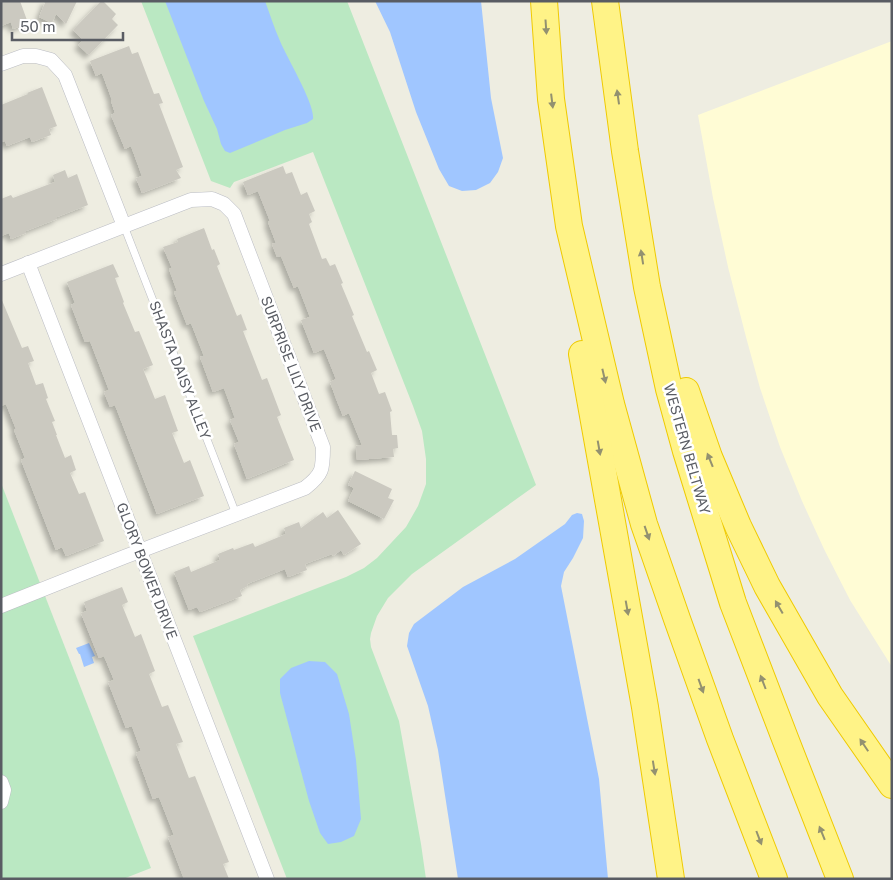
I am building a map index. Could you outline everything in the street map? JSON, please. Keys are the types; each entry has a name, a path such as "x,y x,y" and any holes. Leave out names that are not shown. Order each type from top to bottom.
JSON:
{"highway":[{"path":"544,1 551,99 569,226 577,326 645,707 671,879"},
{"name":"WESTERN BELTWAY","path":"605,1 625,151 647,287 669,388 686,452 733,604 840,879"},
{"path":"569,226 610,404 644,524 720,739 774,879"},
{"path":"647,287 676,362 709,457 738,526 767,586 830,696 892,785"}],"street":[{"path":"1,64 23,56 36,56 51,60 65,75 124,226 1,274"},
{"name":"SURPRISE LILY DRIVE","path":"1,606 305,488 317,479 323,466 323,447 234,214 224,204 212,199 191,200 124,226"},
{"name":"GLORY BOWER DRIVE","path":"28,263 267,879"},
{"path":"1,782 4,790 1,802"}],"lane":[{"name":"SHASTA DAISY ALLEY","path":"124,226 236,514"}],"shaded area":[{"path":"892,41 892,667 850,600 824,549 780,447 760,388 728,267 698,115"}],"green space":[{"path":"141,1 347,1 536,485 412,574 388,598 377,616 371,633 371,647 399,721 426,879 287,879 193,636 346,577 364,568 377,558 406,527 418,506 426,484 426,459 422,431 413,406 313,152 234,182 230,188 211,181"},
{"path":"1,483 151,868 123,879 1,879"}],"water":[{"path":"165,1 265,1 278,36 310,103 313,119 230,153 225,151"},
{"path":"375,1 481,1 491,98 503,158 498,172 490,183 476,190 462,191 449,186 439,169 416,112 390,32"},
{"path":"582,514 584,521 583,538 564,572 561,586 599,779 608,879 458,879 438,750 428,706 407,646 409,633 414,624 463,587 515,559 565,524 572,515"},
{"path":"89,643 95,656 92,657 94,663 84,667 76,648"},
{"path":"309,661 325,662 337,674 349,714 356,760 361,819 354,836 341,842 328,844 320,833 309,801 280,693 280,679 291,668"}],"building":[{"path":"1,1 20,1 28,23 13,29 11,22 1,26"},
{"path":"43,1 77,1 66,24 56,14 52,23 39,17 45,3"},
{"path":"101,1 116,14 112,19 118,25 89,55 78,45 83,40 73,30"},
{"path":"129,46 132,54 138,52 154,94 159,93 163,103 159,104 183,167 176,170 181,178 142,193 136,178 142,176 131,146 125,149 111,115 115,113 102,73 96,76 90,61"},
{"path":"42,87 57,126 49,129 51,135 32,142 30,137 7,146 5,141 1,142 1,105"},
{"path":"283,166 286,174 292,172 301,195 307,192 315,211 309,214 312,222 309,224 322,259 326,258 330,266 335,264 354,315 352,316 367,352 369,351 377,370 371,373 379,394 385,392 392,411 390,412 392,435 397,435 398,448 393,449 394,457 357,460 356,446 362,445 349,413 343,416 337,401 330,382 336,379 324,349 314,353 301,320 310,317 298,286 294,288 281,256 277,257 272,244 276,243 268,222 270,221 258,191 248,195 243,182"},
{"path":"65,170 68,178 77,174 88,205 57,217 57,219 11,239 9,233 1,236 1,199 11,195 13,198 55,182 53,175"},
{"path":"204,228 212,250 214,249 220,264 217,266 237,316 241,314 247,330 243,331 262,380 267,378 281,415 277,417 294,460 247,479 234,444 239,442 230,420 235,418 224,388 213,392 200,357 204,356 191,323 187,325 174,292 177,291 169,269 172,268 163,247 178,242 177,239"},
{"path":"113,264 119,277 115,278 123,303 135,332 139,331 153,365 143,369 155,399 165,395 178,431 172,433 184,463 190,460 204,496 157,514 115,405 110,407 104,392 109,390 90,341 85,342 71,305 75,303 67,282"},
{"path":"1,298 22,348 28,346 34,361 28,363 36,385 43,383 48,398 46,399 55,421 52,422 56,435 65,458 71,455 76,470 70,473 79,494 85,492 104,541 66,556 62,547 56,550 21,460 25,458 14,430 16,429 6,404 1,406"},
{"path":"355,471 392,489 388,498 394,500 384,519 348,501 354,488 348,485"},
{"path":"338,510 361,544 344,555 341,550 333,556 332,554 305,564 307,570 288,577 285,569 247,584 248,586 240,590 242,596 200,612 197,607 189,610 174,572 189,566 191,572 220,560 218,554 253,543 255,547 286,534 284,528 299,522 301,528 323,512 327,518"},
{"path":"122,587 128,602 122,605 135,637 141,634 155,671 149,674 162,707 168,705 183,742 176,744 189,778 195,776 229,862 223,864 229,879 184,879 168,837 174,835 159,797 153,799 136,753 141,751 132,726 126,728 108,682 114,680 104,656 99,658 81,613 87,611 84,602"}]}
